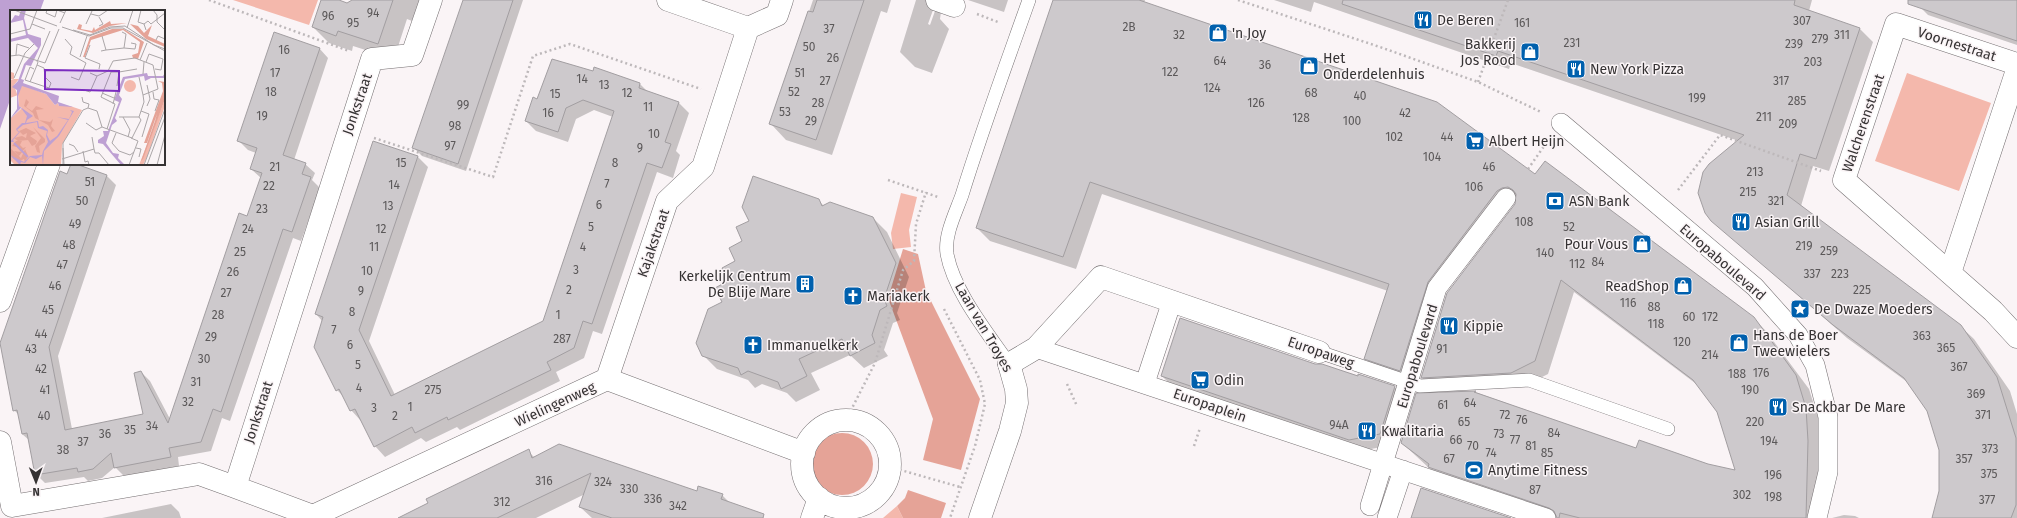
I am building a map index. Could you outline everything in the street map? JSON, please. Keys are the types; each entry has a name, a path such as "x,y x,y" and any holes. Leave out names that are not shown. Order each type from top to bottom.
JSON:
{"street":[{"path":"372,59 412,55 430,0"},
{"path":"668,0 748,28 777,15 782,0"},
{"name":"Voornestraat","path":"1896,24 2017,64"},
{"name":"Walcherenstraat","path":"1896,24 1844,180 1993,311 2017,337"},
{"name":"Kajakstraat","path":"607,379 667,201 703,167 748,28"},
{"name":"Jonkstraat","path":"235,487 348,130 372,59"},
{"path":"1950,273 2017,70"},
{"name":"Europaboulevard","path":"1561,123 1755,287 1798,335 1815,365 1828,417 1828,472 1816,518"},
{"path":"0,300 49,165"},
{"name":"Europaboulevard","path":"1370,506 1437,288 1506,198"},
{"name":"Europaweg","path":"1009,364 1036,348 1101,277 1319,352"},
{"path":"1145,383 1172,301"},
{"name":"Europaplein","path":"1036,348 1383,463"},
{"name":"Laan van Troyes","path":"980,518 1010,431 1017,403 1016,389 1009,364"},
{"name":"Wielingenweg","path":"235,487 313,517 607,379 804,453"},
{"path":"846,420 860,422 873,429 883,440 889,453 890,467 887,480 884,486 870,501 858,506 844,508 831,505 815,508 802,465 804,453 810,440 819,429 832,423 846,420"},
{"path":"0,442 6,507 198,474 235,487"},
{"path":"1383,463 1546,518"},
{"path":"1386,518 1403,470"}],"lane":[{"name":"Laan van Troyes","path":"1009,364 961,290 950,263 947,242 979,141 1029,0"},
{"name":"Europaweg","path":"1319,352 1420,386 1530,380 1668,429"}],"path":[{"path":"209,0 372,59"},
{"path":"1238,0 1380,47 1478,82 1533,107 1561,123 1528,169"},
{"path":"1478,82 1508,0"},
{"path":"348,130 493,176 533,56 570,44 726,98"},
{"path":"1664,210 1720,135 1844,180"},
{"path":"888,180 938,197"},
{"path":"846,420 875,364 903,270 914,261 916,224 926,192"},
{"path":"1060,382 1068,384 1077,406"},
{"path":"890,467 960,487 950,518"}],"shaded area":[{"path":"0,0 44,0 40,10 10,10 10,100 0,129"},
{"path":"233,0 318,0 309,25"},
{"path":"1907,73 1991,103 1959,191 1875,161"},
{"path":"901,193 917,197 909,230 911,247 893,249 891,233"},
{"path":"903,249 918,254 926,291 980,399 961,470 923,460 933,419 888,298"},
{"path":"836,433 848,433 864,442 871,452 873,464 871,476 864,486 848,495 836,495 825,490 816,481 811,470 811,458 816,447 825,438"},
{"path":"908,490 946,503 941,518 903,518 897,506 905,498"},
{"path":"897,506 903,518 883,518"}],"building":[{"path":"321,0 339,0 347,3 352,0 393,0 378,44 338,31 336,36 312,27"},
{"path":"463,0 513,0 458,164 412,148"},
{"path":"817,0 864,0 816,140 769,124 808,11 813,12"},
{"path":"1053,0 1139,0 1437,102 1535,174 1545,161 1754,317 1796,375 1806,408 1808,441 1806,518 1580,518 1560,513 1559,518 1557,518 1554,511 1549,508 1428,467 1429,464 1401,443 1416,393 1476,391 1474,392 1636,448 1639,440 1708,464 1735,470 1717,412 1693,380 1561,280 1535,361 1511,373 1421,378 1447,293 1515,204 1516,194 1508,187 1497,191 1428,282 1400,371 1364,359 1389,284 1090,182 1063,257 976,228"},
{"path":"1343,0 1795,0 1794,5 1860,28 1816,159 1800,154 1787,195 1961,325 1997,377 2016,438 2016,505 2011,518 1932,518 1939,491 1939,450 1927,411 1904,378 1833,325 1711,221 1705,213 1698,193 1703,172 1709,164 1744,135 1498,51 1496,56 1342,4"},
{"path":"1908,0 2017,0 2017,41 1908,4"},
{"path":"274,32 320,48 283,155 306,163 302,174 311,177 292,232 283,229 221,412 213,409 201,442 169,448 171,457 114,468 111,453 93,469 78,472 77,468 35,475 27,433 22,434 17,410 13,411 0,343 60,171 67,174 71,165 79,165 107,175 49,347 65,430 143,414 134,373 141,371 168,423 239,213 247,216 262,173 250,169 257,148 237,141"},
{"path":"552,59 593,71 594,67 640,83 639,88 679,102 665,142 671,144 662,168 647,163 592,324 583,321 574,348 547,362 551,370 448,420 447,417 415,433 412,427 374,447 355,409 350,411 339,389 336,391 314,347 323,317 315,314 373,141 418,156 359,330 391,396 543,321 614,111 583,100 566,108 558,132 525,121 533,97 537,99"},
{"name":"Kerkelijk Centrum De Blije Mare","path":"753,176 819,199 822,206 830,202 873,217 896,263 884,299 887,306 880,310 872,335 875,343 850,356 842,339 799,359 807,376 781,389 778,382 748,371 741,375 738,368 702,356 696,343 708,309 722,302 715,288 728,281 722,268 735,261 729,248 742,241 736,227 749,221 742,207"},
{"path":"1180,318 1315,364 1322,364 1395,386 1380,434 1349,440 1161,376"},
{"path":"559,444 697,491 698,486 723,494 721,499 764,514 763,518 612,518 579,507 591,473 497,518 398,518 428,503 426,499 529,449 532,458"},
{"path":"1421,488 1511,518 1411,518"}],"place":[{"name":"De Beren","path":"1423,20"},
{"name":"'n Joy","path":"1218,33"},
{"name":"Bakkerij Jos Rood","path":"1530,52"},
{"name":"Het Onderdelenhuis","path":"1309,66"},
{"name":"New York Pizza","path":"1576,69"},
{"name":"Albert Heijn","path":"1475,141"},
{"name":"ASN Bank","path":"1555,201"},
{"name":"Asian Grill","path":"1741,222"},
{"name":"Pour Vous","path":"1642,244"},
{"name":"Kerkelijk Centrum De Blije Mare","path":"805,284"},
{"name":"ReadShop","path":"1683,286"},
{"name":"Mariakerk","path":"853,296"},
{"name":"De Dwaze Moeders","path":"1800,309"},
{"name":"Kippie","path":"1449,326"},
{"name":"Hans de Boer Tweewielers","path":"1739,343"},
{"name":"Immanuelkerk","path":"753,345"},
{"name":"Odin","path":"1200,380"},
{"name":"Snackbar De Mare","path":"1778,407"},
{"name":"Kwalitaria","path":"1367,431"},
{"name":"Anytime Fitness","path":"1474,470"}]}
